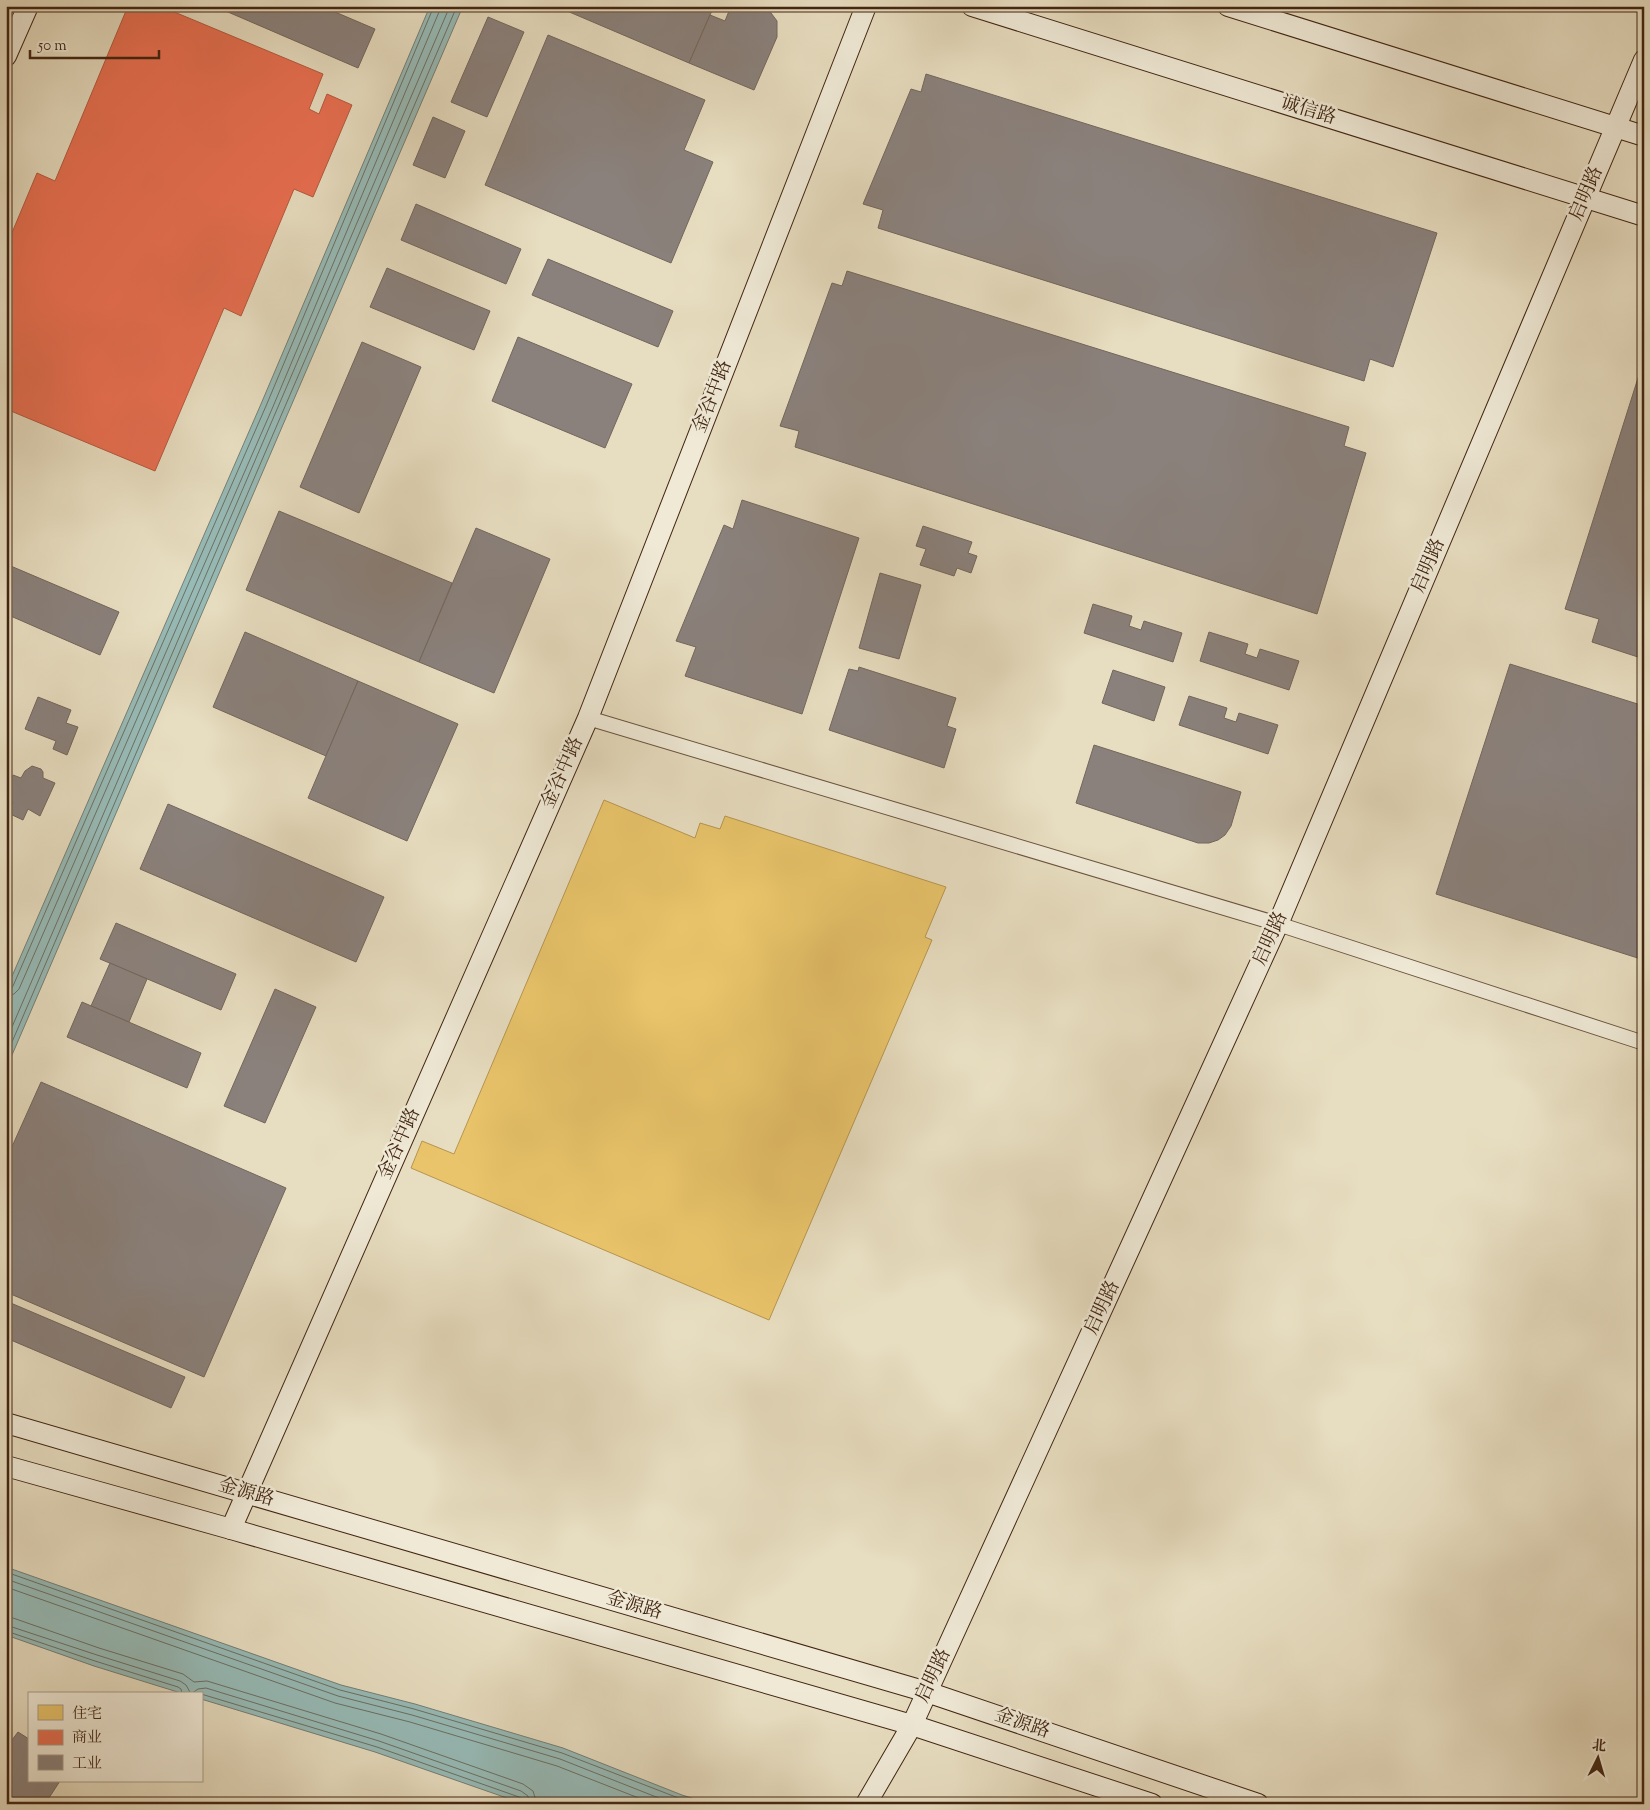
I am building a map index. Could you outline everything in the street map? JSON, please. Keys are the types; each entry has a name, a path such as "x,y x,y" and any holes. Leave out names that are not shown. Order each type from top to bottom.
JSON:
{"street":[{"path":"6,56 28,6"},
{"name":"金谷中路","path":"231,1528 588,718 866,6"},
{"name":"诚信路","path":"972,6 1644,216"},
{"path":"1228,6 1644,136"},
{"name":"启明路","path":"866,1804 912,1725 1278,924 1644,60"},
{"path":"588,718 1278,924 1644,1042"},
{"name":"金源路","path":"6,1423 927,1692 1258,1804"},
{"name":"金源路","path":"6,1466 231,1528 912,1725 1152,1804"}],"water":[{"path":"430,6 463,6 6,1069 6,990 261,404"},
{"path":"6,1567 341,1685 415,1704 563,1748 682,1795 711,1804 524,1804 375,1752 202,1699 202,1692 178,1692 94,1666 6,1635"}],"building: 住宅":[{"path":"604,800 695,838 700,823 720,829 725,816 946,887 925,937 932,940 769,1320 411,1168 422,1141 454,1154"}],"building: 商业":[{"path":"128,6 160,6 323,74 309,109 319,114 327,94 352,105 313,197 294,189 241,316 224,308 155,471 6,409 6,247 37,173 55,181"}],"building: 工业":[{"path":"214,6 321,6 375,29 358,68"},
{"path":"561,6 714,6 689,63 560,8"},
{"path":"731,6 760,6 771,13 777,21 777,37 754,90 689,63 710,15 725,21"},
{"path":"488,17 524,32 487,117 451,102"},
{"path":"548,35 705,100 684,150 713,162 671,263 485,185"},
{"path":"926,74 1437,233 1393,367 1370,359 1364,381 878,228 883,210 863,204 911,89 921,92"},
{"path":"433,117 465,131 445,178 413,165"},
{"path":"416,204 521,249 506,284 401,240"},
{"path":"548,259 673,311 658,347 532,295"},
{"path":"387,268 490,311 474,350 370,307"},
{"path":"847,271 1349,427 1344,446 1366,453 1317,614 795,447 799,431 780,426 832,283 842,286"},
{"path":"518,337 632,384 605,448 492,401"},
{"path":"362,342 421,367 359,513 300,487"},
{"path":"1644,359 1644,659 1592,642 1599,619 1565,609"},
{"path":"742,500 859,538 802,714 685,676 696,647 676,641 724,525 733,529"},
{"path":"279,511 452,583 419,662 246,590"},
{"path":"923,526 972,542 968,553 977,556 971,573 957,568 954,576 920,565 926,549 916,546"},
{"path":"476,528 550,559 494,693 419,662"},
{"path":"6,564 119,612 100,655 6,614"},
{"path":"880,573 921,585 899,659 859,648"},
{"path":"1093,604 1132,616 1129,626 1141,630 1144,621 1182,633 1173,662 1084,633"},
{"path":"245,632 358,681 326,756 213,707"},
{"path":"1209,632 1248,644 1245,654 1257,658 1260,649 1299,661 1289,690 1200,661"},
{"path":"1510,664 1644,706 1644,960 1436,894"},
{"path":"859,667 956,698 947,726 956,729 944,768 829,730 849,669 858,671"},
{"path":"1113,670 1165,687 1154,721 1102,703"},
{"path":"358,681 458,724 407,841 308,798"},
{"path":"1189,696 1227,708 1224,718 1236,722 1239,713 1278,725 1268,754 1179,725"},
{"path":"38,697 71,710 66,723 78,727 67,755 53,749 56,741 25,729"},
{"path":"1094,745 1241,792 1231,826 1225,835 1218,840 1209,843 1198,843 1076,803"},
{"path":"32,766 41,769 43,778 55,783 40,816 28,809 23,820 8,813 13,802 6,799 6,790 13,775 21,778 25,771"},
{"path":"168,804 384,897 356,962 140,869"},
{"path":"6,864 12,867 6,881"},
{"path":"116,923 236,974 221,1010 100,959"},
{"path":"110,963 147,979 129,1022 91,1006"},
{"path":"275,989 316,1007 265,1123 224,1106"},
{"path":"82,1002 201,1053 187,1088 67,1037"},
{"path":"41,1082 286,1188 204,1377 6,1292 6,1160"},
{"path":"6,1301 185,1377 171,1408 6,1338"},
{"path":"18,1732 28,1738 28,1782 59,1782 45,1804 6,1804 6,1748"}]}
